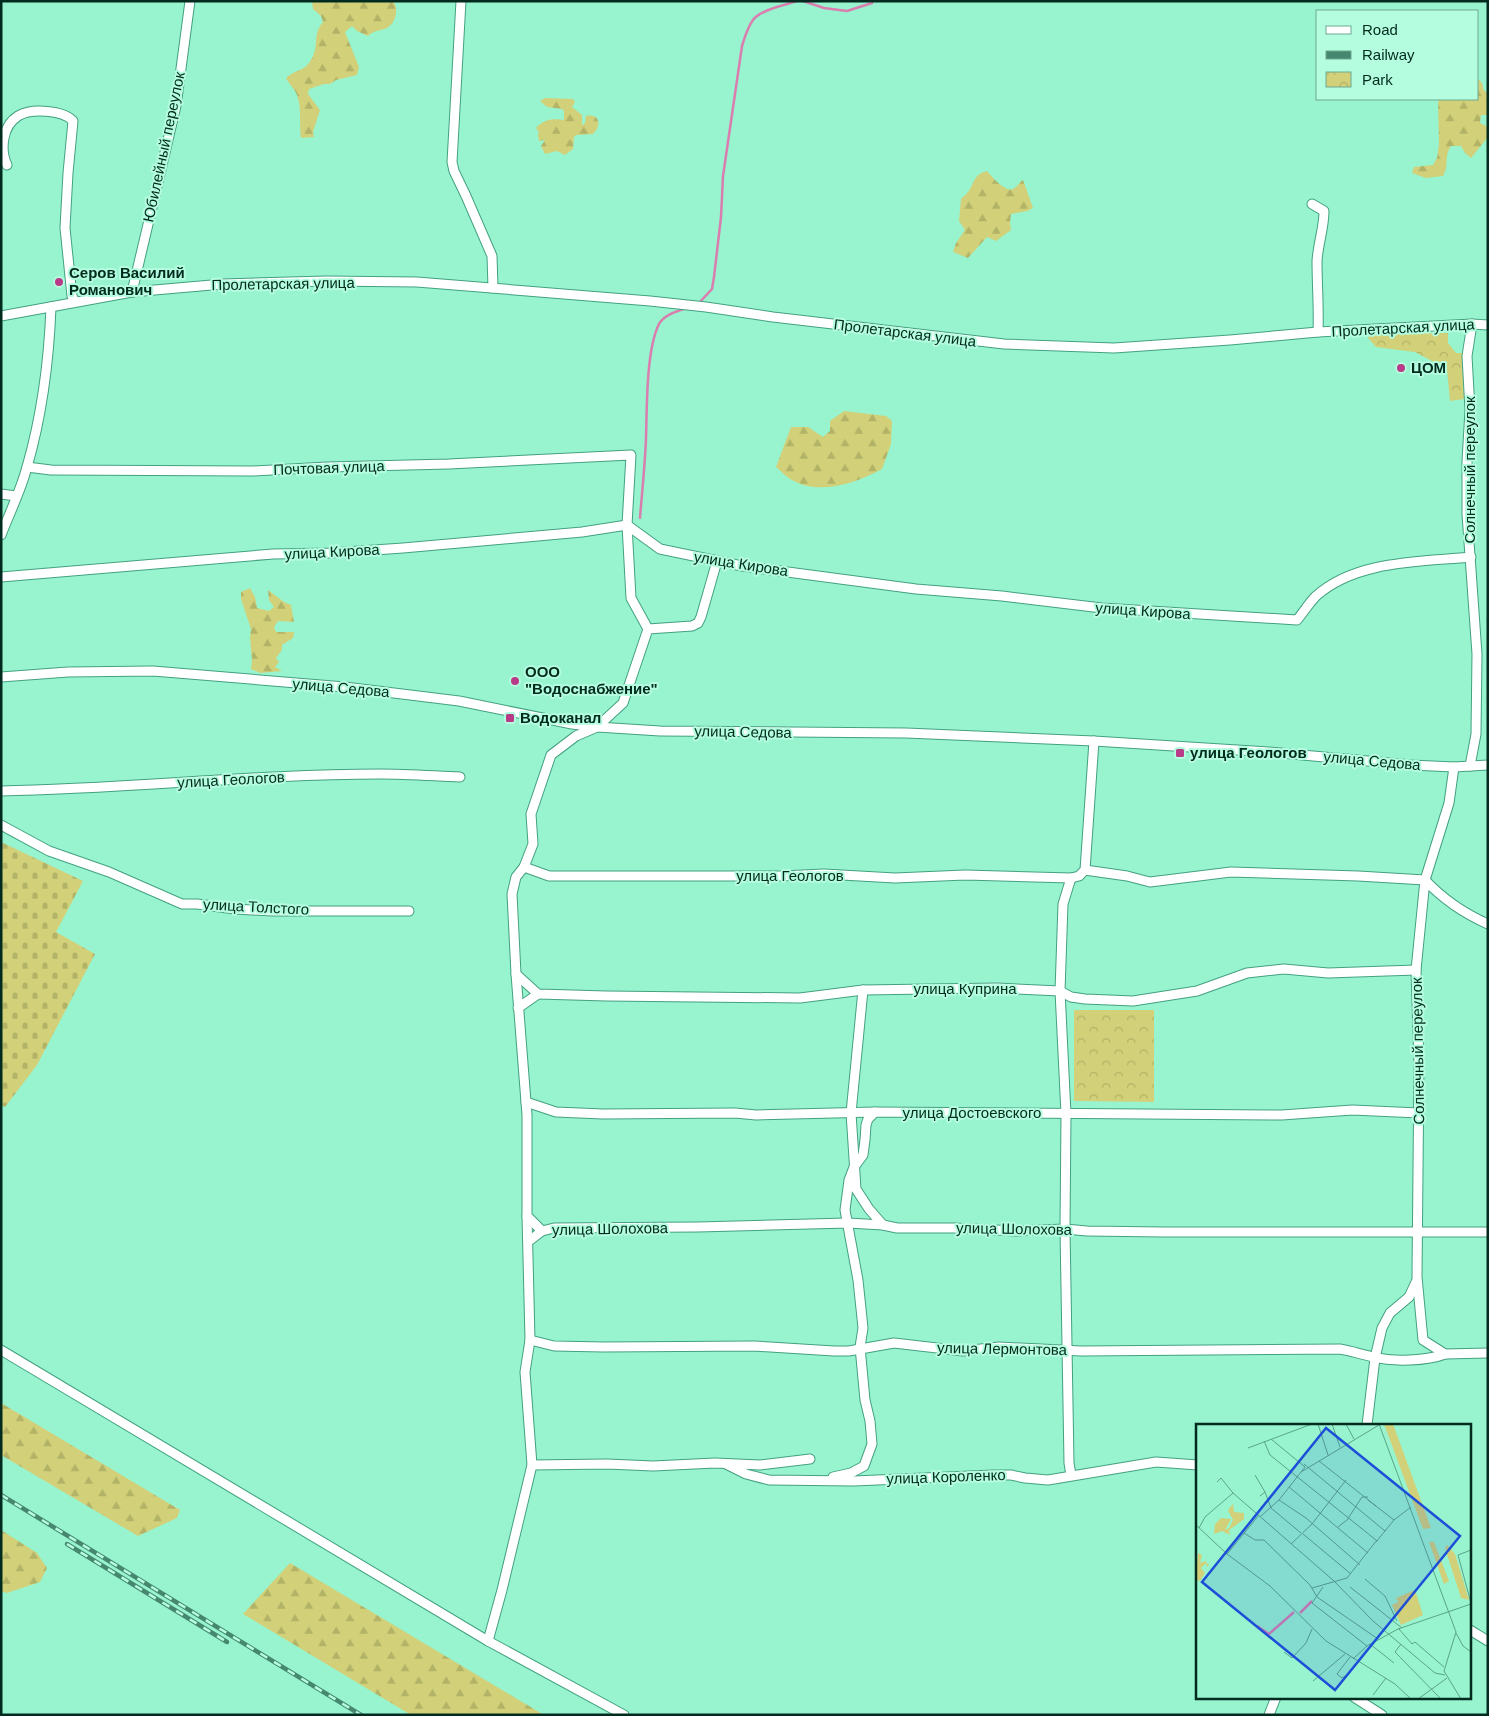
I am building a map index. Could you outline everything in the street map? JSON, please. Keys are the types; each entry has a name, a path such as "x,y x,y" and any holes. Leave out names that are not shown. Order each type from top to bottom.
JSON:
{"street":[{"name":"Юбилейный переулок","path":"132,292 176,106 190,1"},
{"path":"461,1 452,162 454,171 492,256 493,288"},
{"path":"7,165 2,156 2,143 9,126 18,116 35,112 48,112 69,116 74,121 68,173 65,228 72,296 75,302"},
{"name":"Пролетарская улица","path":"1312,204 1324,211 1317,262 1318,332"},
{"name":"Пролетарская улица","path":"1,316 132,292 223,284 326,281 417,282 698,306 773,317 1004,344 1114,348 1318,332 1488,324"},
{"path":"1,535 27,467 41,407 50,340 51,307"},
{"name":"Солнечный переулок","path":"1470,766 1476,734 1477,654 1467,514 1467,460 1470,410 1467,356 1472,324"},
{"name":"Почтовая улица","path":"27,467 51,470 253,471 630,456 627,525"},
{"path":"1,494 16,496"},
{"path":"488,1641 532,1465 525,1372 530,1340 526,1102 518,1008 512,894 516,876 524,867 534,844 531,814 551,755 576,736 597,727 623,703 648,629 631,598 627,525"},
{"name":"улица Кирова","path":"1,577 273,554 331,553 403,548 582,532 627,525 660,548 717,562 916,589 1002,596 1102,608 1297,620 1315,597 1329,586 1356,574 1385,566 1470,557"},
{"path":"648,629 692,626 698,623 717,562"},
{"name":"улица Седова","path":"1,677 68,672 153,671 345,687 459,701 572,724 660,731 906,733 1094,740 1270,752 1410,765 1454,767 1488,765"},
{"path":"572,724 578,729 576,736"},
{"path":"1071,1475 1069,1463 1066,1349 1066,1114 1060,991 1063,904 1070,878 1079,876 1084,870 1094,740"},
{"name":"Солнечный переулок","path":"1444,1354 1423,1340 1417,1277 1419,1054 1416,970 1426,880 1449,803 1454,767"},
{"name":"улица Геологов","path":"1,791 361,774 460,777"},
{"name":"улица Толстого","path":"1,825 49,851 109,872 182,904 272,911 409,911"},
{"name":"улица Геологов","path":"524,867 549,876 781,876 824,874 895,878 965,875 1070,878"},
{"path":"1084,870 1126,876 1150,882 1231,872 1426,880 1447,900 1488,924"},
{"name":"улица Куприна","path":"538,994 800,998 863,990 997,988 1060,991 1085,999 1133,1001 1197,991 1247,973 1265,971 1284,969 1328,973 1416,970"},
{"path":"516,974 538,994 518,1008"},
{"path":"863,990 851,1113 854,1167 856,1189 869,1209 883,1225"},
{"name":"улица Достоевского","path":"526,1102 556,1112 603,1114 735,1113 756,1116 875,1112 1282,1115 1352,1110 1419,1112"},
{"path":"808,1480 851,1473 864,1466 872,1444 870,1421 864,1400 860,1348 863,1328 859,1290 845,1210 849,1180 854,1167 862,1155 868,1119 875,1112"},
{"path":"527,1216 542,1231 529,1241"},
{"name":"улица Шолохова","path":"542,1231 564,1228 848,1223 883,1225 897,1228 1016,1231 1065,1228 1087,1231 1145,1232 1488,1232"},
{"path":"1367,1424 1375,1358 1382,1328 1390,1313 1409,1297 1417,1277"},
{"name":"улица Лермонтова","path":"530,1340 554,1346 604,1348 754,1346 849,1351 894,1343 963,1351 999,1347 1081,1351 1340,1349 1362,1353 1375,1358 1421,1359 1444,1354 1488,1353"},
{"path":"1,1350 488,1641 624,1715"},
{"name":"улица Короленко","path":"532,1465 760,1465 810,1459"},
{"name":"улица Короленко","path":"726,1464 746,1474 769,1480 854,1481 993,1475 1011,1475 1048,1480 1156,1462 1196,1465"},
{"path":"1472,1631 1488,1641"},
{"path":"1269,1715 1276,1698"},
{"path":"1356,1698 1382,1715"}],"green space":[{"path":"312,1 393,1 396,11 393,23 390,26 368,36 357,31 352,26 345,32 359,67 357,75 309,89 308,94 320,110 313,132 314,137 301,138 299,100 286,78 307,66 315,52 317,32 323,22 321,16 313,9"},
{"path":"1479,80 1484,91 1488,92 1488,115 1481,115 1480,123 1488,127 1488,137 1471,158 1461,146 1451,146 1447,154 1446,168 1443,176 1426,178 1412,173 1414,167 1433,165 1437,158 1439,144 1438,100 1479,100"},
{"path":"545,98 573,99 575,102 572,107 582,115 583,125 586,116 597,118 598,127 596,131 593,134 576,135 574,137 573,149 565,155 557,151 545,154 541,146 545,140 539,141 539,132 536,128 549,120 564,120 564,111 547,107 540,101"},
{"path":"987,171 999,183 1010,190 1023,180 1033,208 1011,214 1011,230 996,241 987,237 968,258 953,252 956,243 965,230 959,221 961,199 969,190 974,180"},
{"path":"1448,333 1448,343 1456,353 1462,353 1464,399 1450,401 1447,369 1415,352 1376,347 1368,338 1370,334"},
{"path":"844,411 886,416 892,421 891,444 882,469 861,479 838,486 814,487 803,485 790,479 776,467 791,427 808,427 823,437 830,431 830,421"},
{"path":"250,588 255,597 257,608 269,611 274,607 269,600 268,590 291,605 294,622 278,621 274,627 276,632 294,632 293,638 282,645 282,650 276,658 279,662 275,667 282,671 260,673 251,669 251,629 241,599 241,592"},
{"path":"1,842 83,881 56,932 95,954 37,1065 5,1107 1,1105"},
{"path":"1074,1010 1154,1010 1154,1102 1074,1101"},
{"path":"1,1403 180,1510 177,1518 138,1536 1,1455"},
{"path":"1,1530 37,1553 47,1568 40,1582 7,1593 1,1591"},
{"path":"290,1563 544,1715 411,1715 243,1614"}],"waterway":[{"path":"699,303 712,289 721,217 723,176 745,36 756,16 797,1"},
{"path":"803,1 824,8 847,11 872,3"},
{"path":"640,518 646,448 649,364 652,349 661,321 670,314 684,309"}],"railway":[{"path":"1,1495 361,1715"},
{"path":"67,1544 227,1642"}],"place":[{"name":"Серов Василий Романович","path":"59,282"},
{"name":"ЦОМ","path":"1401,368"},
{"name":"ООО \"Водоснабжение\"","path":"515,681"},
{"name":"Водоканал","path":"510,718"},
{"name":"улица Геологов","path":"1180,753"}]}
